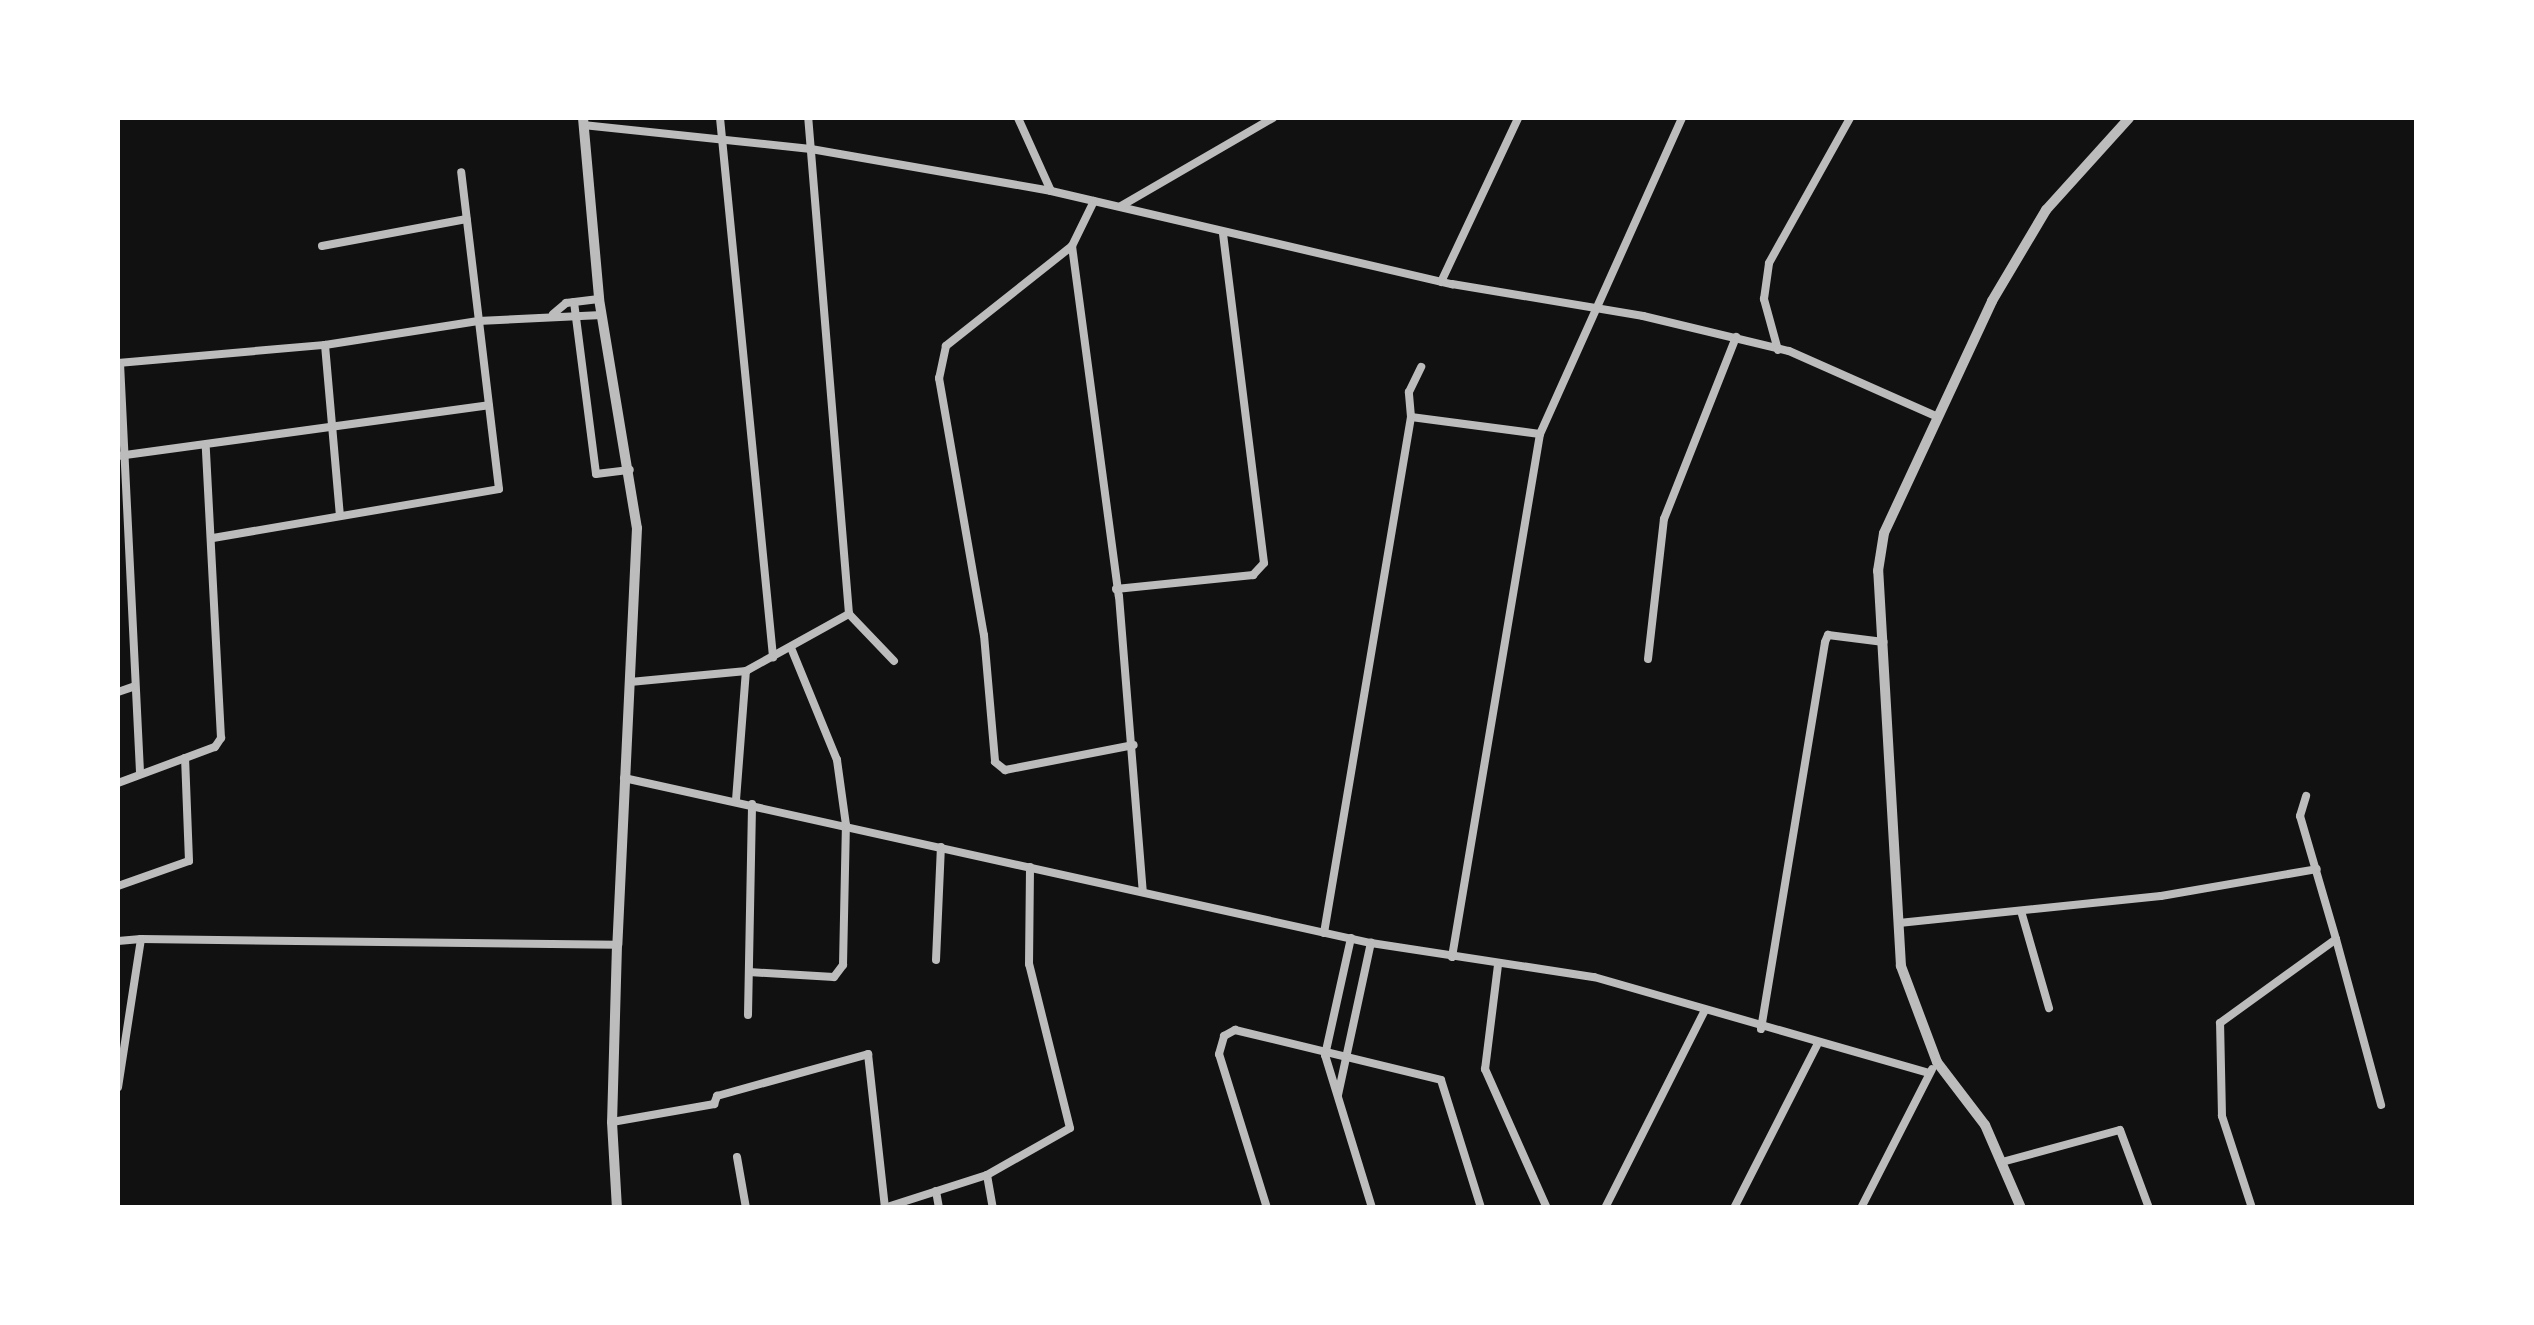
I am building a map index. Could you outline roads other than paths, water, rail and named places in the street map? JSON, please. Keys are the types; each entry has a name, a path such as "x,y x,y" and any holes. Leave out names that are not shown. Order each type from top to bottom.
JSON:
{"street":[{"path":"720,118 773,656"},
{"path":"808,118 849,614 894,661"},
{"path":"1021,118 1051,191"},
{"path":"1120,206 1273,118"},
{"path":"1441,282 1518,118"},
{"path":"1452,958 1540,434 1682,118"},
{"path":"1778,350 1764,299 1769,263 1850,118"},
{"path":"2021,1208 1985,1125 1936,1062 1912,1007 1899,924 1882,537 1936,416 2046,210 2128,118"},
{"path":"617,1208 612,1122 617,945 638,554 630,470 599,299 583,121 723,142 811,150 1051,191 1441,282 1600,307 1778,350 1936,416"},
{"path":"213,538 498,491 461,172"},
{"path":"1094,201 1072,246 952,340 939,378 984,636 994,762 1006,770 1134,745"},
{"path":"322,246 466,219"},
{"path":"1116,589 1253,575 1264,564 1223,234"},
{"path":"1072,246 1134,745 1142,892"},
{"path":"554,314 574,302 599,299"},
{"path":"574,302 596,474 630,470"},
{"path":"140,774 121,537 119,363 324,345 478,321 554,314 576,319 602,315"},
{"path":"1648,659 1664,518 1736,337"},
{"path":"324,345 340,516"},
{"path":"1324,933 1411,418 1410,392 1421,367"},
{"path":"119,455 206,448 332,424 490,405"},
{"path":"1411,418 1540,434"},
{"path":"118,783 185,758 221,738 206,448"},
{"path":"630,682 746,671 849,614"},
{"path":"118,620 130,617"},
{"path":"1761,1029 1825,642 1828,636 1884,642"},
{"path":"750,972 840,974 846,825 832,741 791,648"},
{"path":"736,800 746,671"},
{"path":"118,692 135,686"},
{"path":"118,886 189,861 185,758"},
{"path":"624,778 1371,943 1594,977 1817,1046 1929,1073"},
{"path":"2306,796 2300,816 2381,1105"},
{"path":"748,1015 752,804"},
{"path":"936,960 941,847"},
{"path":"612,1122 714,1104 717,1096 868,1054 885,1207 988,1175 1070,1128 1029,964 1030,867"},
{"path":"1899,924 2162,896 2317,869"},
{"path":"2021,911 2049,1008"},
{"path":"1351,938 1326,1055 1372,1208"},
{"path":"118,1088 140,939"},
{"path":"2252,1208 2222,1116 2220,1023 2336,939"},
{"path":"118,941 617,945"},
{"path":"1338,1100 1371,943"},
{"path":"1498,965 1485,1045 1489,1086 1547,1208"},
{"path":"1605,1208 1705,1010"},
{"path":"1266,1208 1220,1045 1235,1030 1444,1083 1481,1208"},
{"path":"1734,1208 1817,1046"},
{"path":"1861,1208 1936,1062"},
{"path":"2002,1162 2120,1130 2150,1208"},
{"path":"737,1157 746,1208"},
{"path":"988,1175 993,1208"},
{"path":"936,1191 939,1208"}]}
